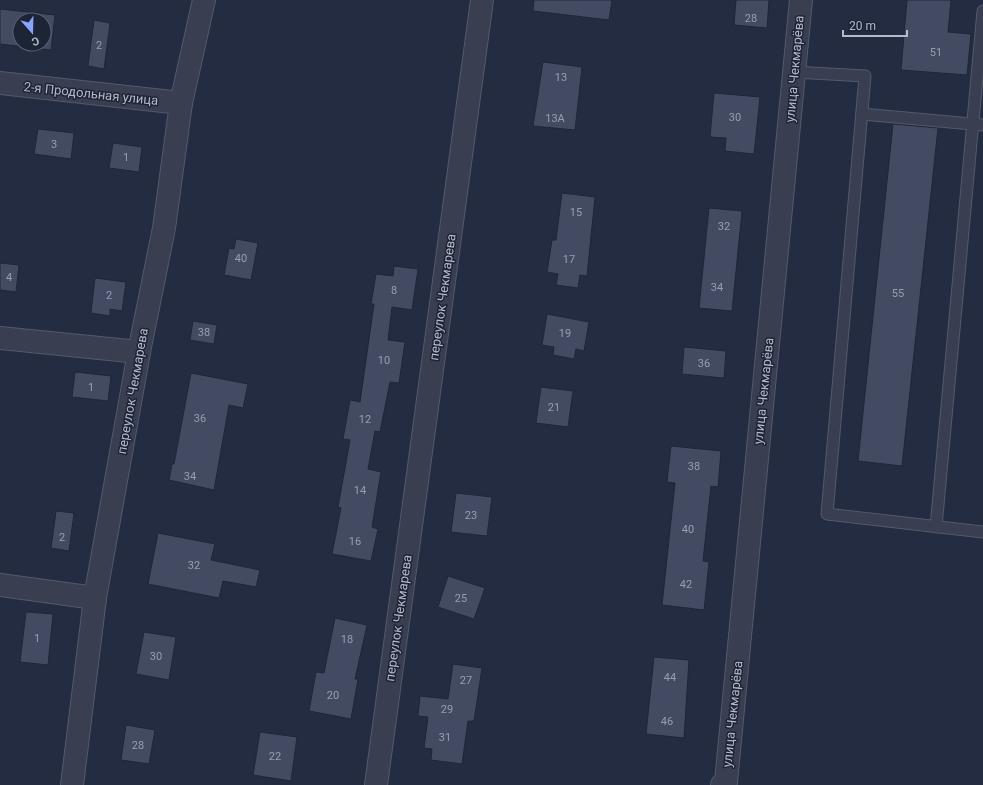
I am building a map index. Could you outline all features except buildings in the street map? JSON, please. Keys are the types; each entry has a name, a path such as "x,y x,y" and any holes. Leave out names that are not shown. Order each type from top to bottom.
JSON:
{"street":[{"name":"переулок Чекмарева","path":"72,785 94,598 139,352 164,228 181,103 204,0"},
{"name":"переулок Чекмарева","path":"376,785 482,0"},
{"name":"улица Чекмарёва","path":"724,784 801,0"},
{"name":"2-я Продольная улица","path":"0,83 181,103"},
{"path":"0,338 139,352"},
{"path":"0,586 94,598"}],"lane":[{"path":"936,527 978,124 983,11"},
{"path":"794,72 865,76 827,514 983,532"},
{"path":"862,114 978,124"}]}
